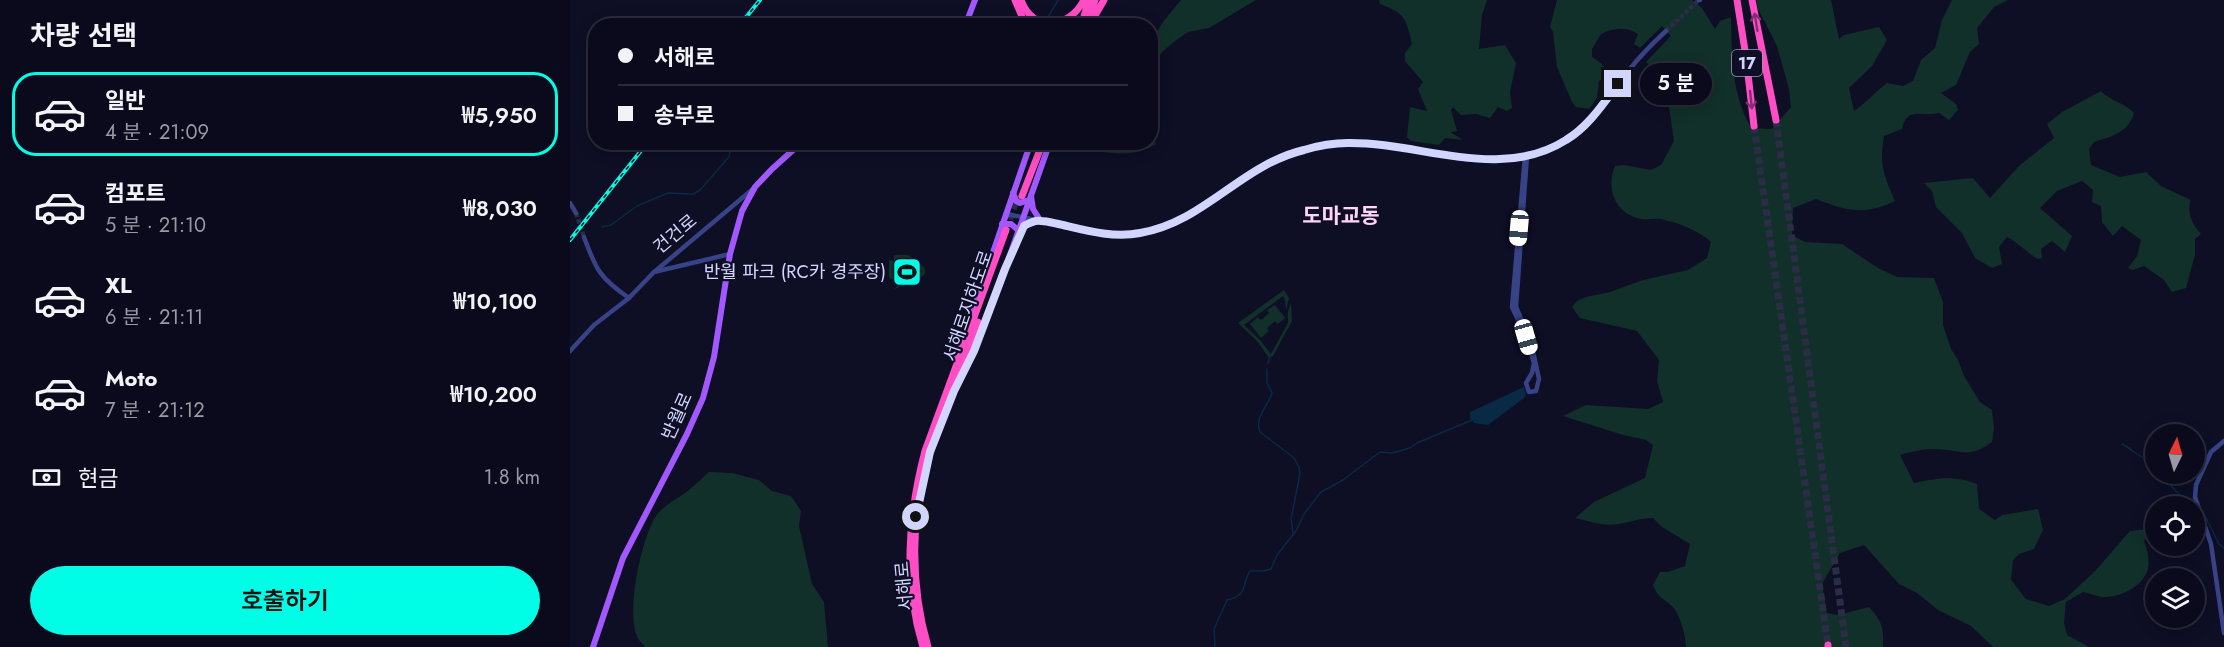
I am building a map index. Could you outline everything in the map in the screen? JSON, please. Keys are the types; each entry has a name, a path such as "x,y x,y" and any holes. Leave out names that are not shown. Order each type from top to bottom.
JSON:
{"highway":[{"path":"1016,0 1023,18"},
{"path":"1021,0 1027,13 1036,18"},
{"path":"1070,18 1084,0"},
{"path":"1083,18 1089,0"},
{"path":"1090,18 1095,0"},
{"path":"1093,18 1104,0"},
{"name":"17","path":"1737,0 1754,126"},
{"name":"17","path":"1752,0 1776,120"},
{"path":"1022,196 1036,150"},
{"path":"1022,196 1040,150"},
{"name":"서해로지하도로","path":"952,387 1009,228"},
{"name":"서해로","path":"922,647 914,609 910,543 911,517 915,488 925,451 952,387"},
{"name":"서해로","path":"928,647 919,608 916,581 916,517 930,452 952,387"}],"main road":[{"path":"968,18 975,0"},
{"name":"건건로","path":"755,187 793,150"},
{"path":"1005,269 1021,230 1040,220 1022,196 1030,150"},
{"path":"1022,196 1046,150"},
{"name":"반월로","path":"593,647 623,558 703,398 714,357 730,254 742,211 755,187"},
{"name":"서해로","path":"952,387 974,351 1005,269 1009,228 1005,214 1022,196"},
{"name":"서해로","path":"1009,228 1022,217 1022,196"}],"street":[{"path":"1005,214 1106,234 1145,232 1167,226 1192,214 1228,188 1268,164 1304,150 1346,142 1490,160 1540,153 1567,140 1587,124 1628,70 1666,31"},
{"path":"1526,156 1516,307 1531,342 1539,379 1536,391 1529,392 1526,383 1532,373 1534,363 1526,337 1512,307 1526,156"},
{"name":"건건로","path":"570,351 594,325 629,298 653,273 755,187"},
{"path":"570,203 576,213"},
{"path":"584,237 598,271 629,298"},
{"path":"653,273 730,254"},
{"path":"2224,441 2211,452 2196,485 2195,496 2211,544 2224,633"}],"green space":[{"path":"1181,0 1256,0 1209,28 1188,32 1162,52 1158,58 1158,30"},
{"path":"1379,0 1487,0 1482,15 1479,49 1505,45 1516,63 1510,92 1512,108 1507,111 1498,107 1490,118 1476,114 1461,115 1453,107 1451,110 1457,131 1450,132 1463,140 1445,138 1439,145 1411,141 1407,137 1410,107 1427,111 1418,89 1423,82 1405,61 1405,53 1412,44 1406,22 1399,13 1380,4"},
{"path":"1557,0 1692,0 1702,8 1715,29 1720,21 1731,17 1734,74 1744,115 1751,128 1772,129 1791,107 1789,89 1777,46 1758,9 1756,0 1831,0 1839,39 1844,35 1879,27 1887,40 1872,66 1849,88 1854,111 1887,83 1903,86 1913,81 1921,60 1935,48 1942,20 1952,0 2008,0 1994,7 1977,28 1979,44 1970,52 1956,85 1941,93 1956,104 1958,110 1949,120 1939,113 1911,115 1904,122 1902,129 1884,136 1882,155 1884,170 1895,201 1874,209 1856,210 1816,199 1793,208 1792,235 1805,242 1842,244 1878,268 1897,277 1934,278 1943,302 1943,325 1951,349 1980,402 1992,410 1994,428 1992,442 1970,452 1929,449 1900,455 1914,483 1946,478 1977,484 1979,509 1995,520 2002,515 2038,509 2043,530 2034,549 2019,554 2013,560 2011,580 2026,599 2049,606 2065,599 2096,570 2130,531 2145,529 2145,556 2148,556 2148,568 2145,568 2145,575 2136,586 2109,597 2083,592 2066,602 2064,623 2067,635 2089,647 1993,647 1971,626 1938,610 1917,593 1899,584 1864,545 1840,553 1822,584 1827,613 1838,615 1869,607 1881,625 1883,647 1686,647 1684,631 1678,614 1659,595 1653,585 1660,572 1668,572 1685,566 1690,544 1662,527 1653,518 1608,525 1575,518 1594,502 1645,478 1653,445 1646,440 1563,416 1586,405 1648,409 1663,402 1657,381 1659,360 1637,331 1580,318 1572,307 1577,301 1643,280 1688,270 1707,258 1711,242 1706,238 1661,219 1633,217 1619,207 1612,192 1611,183 1615,166 1624,165 1651,170 1661,165 1674,141 1669,107 1663,93 1660,75 1646,62 1671,36 1662,26 1640,48 1634,44 1638,34 1629,30 1615,29 1601,34 1592,49 1592,57 1601,63 1609,74 1605,81 1602,79 1599,81 1597,98 1589,109 1576,107 1572,102 1557,67 1553,32 1550,27"},
{"path":"2101,91 2134,113 2124,129 2113,136 2094,142 2089,149 2091,165 2120,177 2146,172 2161,186 2191,200 2189,210 2191,219 2201,234 2195,239 2195,255 2186,288 2172,292 2164,280 2144,266 2133,270 2128,268 2137,256 2141,240 2122,226 2113,236 2102,222 2101,206 2092,202 2093,190 2082,181 2057,191 2040,208 2072,236 2065,252 2052,241 2041,249 2042,258 2038,259 2007,237 1999,247 2002,264 1992,268 1975,258 1962,233 1936,207 1932,191 1924,183 1973,178 1990,198 2020,165 2054,138 2047,124 2062,112"},
{"path":"1097,150 1144,150 1119,154"},
{"name":"반월 파크 (RC카 경주장)","path":"894,255 912,257 911,261 923,266 925,274 893,290 906,279 889,277 889,260 894,261"},
{"path":"1284,290 1289,298 1286,311 1283,296 1244,325 1271,354 1288,323 1291,302 1292,321 1273,356 1269,358 1257,341 1238,323"},
{"path":"1275,305 1285,318 1278,324 1275,321 1261,338 1250,324 1258,317 1261,320 1269,313 1267,310"},
{"path":"709,472 732,473 759,480 772,491 791,496 801,511 799,526 812,584 824,602 828,647 645,647 638,639 634,625 634,593 640,557 650,527 662,509 688,491"}],"water":[{"path":"1524,387 1526,395 1524,398 1488,425 1474,423 1470,417 1470,412"}],"waterway":[{"path":"1048,18 1058,0"},
{"path":"602,227 611,225 637,206 668,193 693,194 700,190 729,157 730,150"},
{"path":"1268,363 1270,356"},
{"path":"1267,369 1267,383 1272,393 1260,417 1259,427 1260,432 1294,458 1299,467 1300,474 1291,519 1293,533"},
{"path":"1215,647 1214,629 1227,600 1242,592 1250,571 1271,569 1277,555 1296,531 1304,514 1321,492 1343,480 1380,452 1392,453 1410,448 1472,420"},
{"path":"2122,444 2145,458"},
{"path":"2169,484 2181,496"},
{"path":"2205,516 2219,544 2224,548"}],"tunnel":[{"path":"1666,31 1699,0"},
{"path":"1776,120 1846,647"},
{"path":"1754,126 1828,645"},
{"path":"1006,229 1018,195"},
{"path":"576,213 584,237"}],"railway":[{"path":"745,18 760,0"},
{"path":"570,240 642,150"}],"place":[{"name":"반월 파크 (RC카 경주장)","path":"907,272"}],"district":[{"name":"도마교동","path":"1341,216"}],"route":[{"path":"916,517 930,452 954,391 974,351 1024,226 1040,220 1106,234 1145,232 1167,226 1202,209 1257,169 1290,154 1346,142 1490,160 1540,153 1567,140 1587,124 1618,84"}]}
